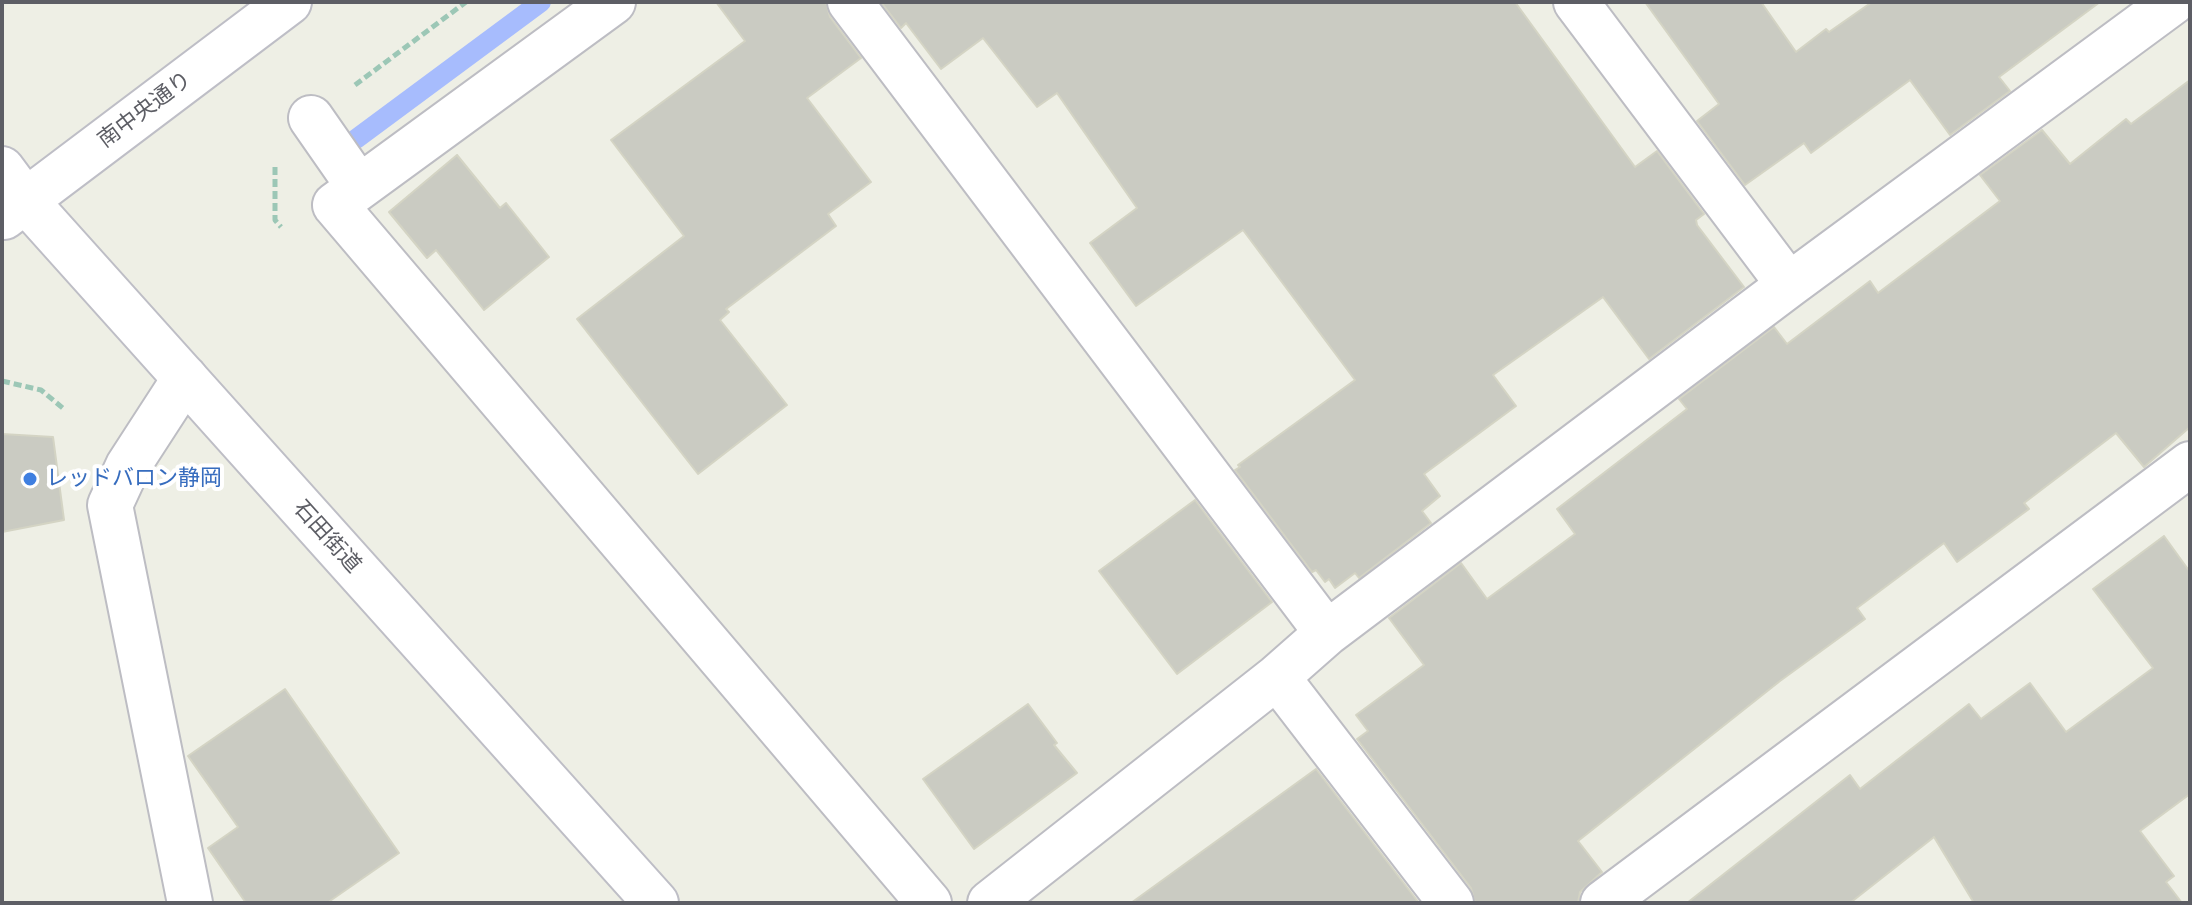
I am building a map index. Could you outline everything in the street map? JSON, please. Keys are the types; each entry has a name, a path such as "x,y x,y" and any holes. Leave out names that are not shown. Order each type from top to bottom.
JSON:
{"street":[{"name":"南中央通り","path":"10,196 289,2"},
{"path":"613,2 335,205 929,903"},
{"path":"850,2 1327,633"},
{"path":"1576,2 1789,285"},
{"path":"990,903 1277,677 1327,633 1789,285 2173,2"},
{"path":"311,118 359,187"},
{"name":"石田街道","path":"10,196 185,378 656,903"},
{"path":"185,378 128,466 110,505 190,903"},
{"path":"1603,903 2190,464"},
{"path":"1277,677 1451,903"}],"path":[{"path":"2,381 41,390 64,409"}],"building":[{"path":"716,2 826,2 830,17 861,58 807,98 871,182 828,214 836,226 726,309 729,312 720,320 787,405 698,474 577,319 684,236 611,140 745,41"},
{"path":"881,2 1515,2 1635,167 1657,151 1704,214 1696,220 1697,225 1744,287 1649,359 1603,297 1493,375 1516,406 1424,474 1440,496 1422,511 1431,523 1359,578 1355,573 1335,588 1329,579 1325,582 1316,570 1312,572 1235,470 1355,380 1243,230 1136,306 1090,243 1137,208 1057,93 1037,107 983,38 941,69 906,23 901,28"},
{"path":"1645,2 1761,2 1796,52 1826,29 1829,32 1872,2 2100,2 1999,77 2010,91 1950,135 1910,80 1811,153 1804,143 1745,185 1697,121 1719,104"},
{"path":"2190,80 2190,427 2144,467 2116,433 2024,503 2029,509 1957,562 1944,543 1857,608 1865,619 1780,681 1578,841 1602,872 1580,892 1578,903 1475,903 1471,888 1357,739 1368,731 1356,715 1424,665 1389,618 1461,563 1487,599 1575,534 1557,509 1687,409 1679,399 1774,327 1787,344 1870,281 1878,293 2000,201 1980,175 2042,130 2070,164 2126,119 2131,124"},
{"path":"457,155 500,208 506,203 549,257 484,310 436,250 427,258 389,212"},
{"name":"レッドバロン静岡","path":"2,434 53,437 64,520 2,532"},
{"path":"1195,500 1272,602 1177,674 1099,571"},
{"path":"2164,536 2190,572 2190,794 2140,831 2174,876 2166,882 2182,903 1974,903 1934,837 1850,903 1687,903 1850,775 1860,789 1969,704 1981,719 2030,683 2066,732 2153,668 2093,589"},
{"path":"285,689 399,853 327,903 246,903 208,848 238,827 188,756"},
{"path":"1028,704 1057,743 1054,745 1077,773 974,849 923,779"},
{"path":"1316,769 1419,903 1131,903"}],"waterway":[{"path":"356,139 541,2"}],"place":[{"name":"レッドバロン静岡","path":"30,479"}]}
